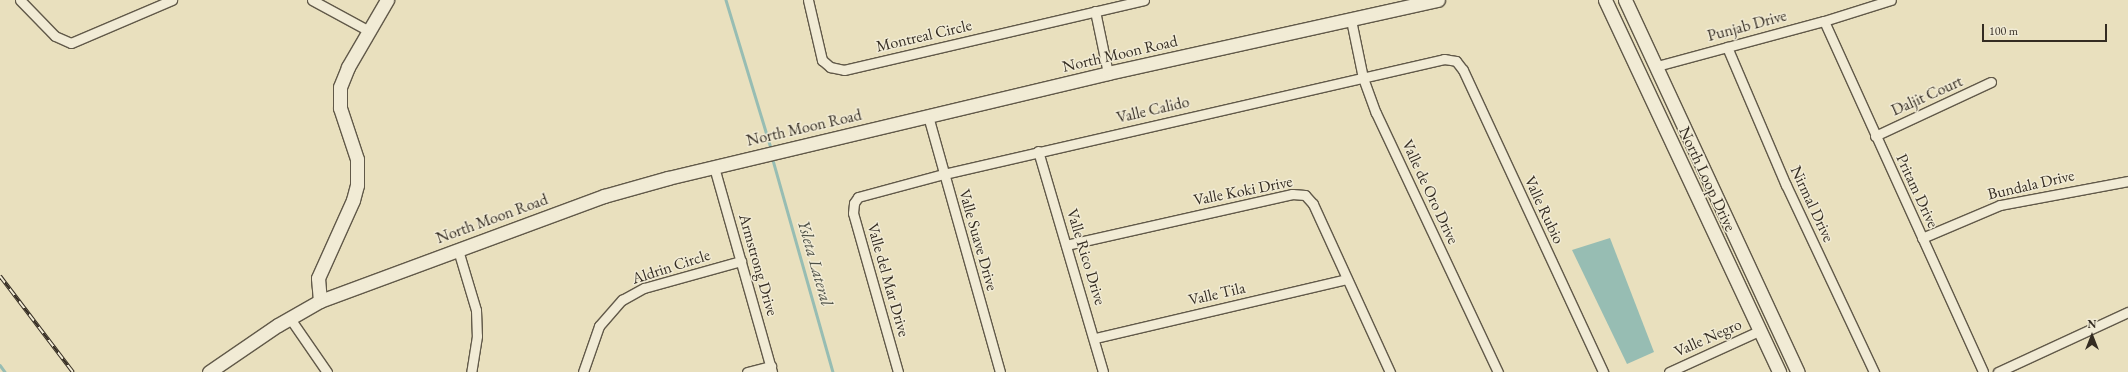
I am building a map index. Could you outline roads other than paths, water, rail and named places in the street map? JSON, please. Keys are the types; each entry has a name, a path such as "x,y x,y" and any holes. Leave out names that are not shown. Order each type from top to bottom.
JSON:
{"street":[{"path":"20,0 55,36 71,43 172,0"},
{"path":"312,0 369,31"},
{"path":"320,301 318,278 353,200 357,185 357,159 340,108 340,87 348,67 387,0"},
{"name":"Montreal Circle","path":"808,0 822,60 830,67 844,70 1144,0"},
{"name":"North Moon Road","path":"209,372 289,318 320,301 604,196 714,166 1108,73 1438,0"},
{"name":"North Loop Drive","path":"1605,0 1779,372"},
{"name":"North Loop Drive","path":"1625,0 1798,372"},
{"name":"Punjab Drive","path":"1657,66 1824,21 1891,0"},
{"path":"1095,11 1108,73"},
{"name":"Valle de Oro Drive","path":"1351,20 1363,78 1376,113 1498,372"},
{"name":"Pritam Drive","path":"1824,21 1983,372"},
{"name":"Nirmal Drive","path":"1727,47 1786,185 1874,372"},
{"name":"Valle Calido","path":"858,198 944,174 1038,152 1444,59 1456,61"},
{"name":"Valle Rubio","path":"1456,61 1463,70 1603,372"},
{"name":"Daljit Court","path":"1875,136 1991,82"},
{"name":"Valle Suave Drive","path":"928,116 1000,372"},
{"name":"Valle Rico Drive","path":"1038,152 1095,338 1103,372"},
{"name":"Armstrong Drive","path":"714,166 772,369"},
{"name":"Bundala Drive","path":"1922,238 2000,204 2128,181"},
{"name":"Valle Koki Drive","path":"1066,245 1292,194 1305,195 1313,204 1346,279 1390,372"},
{"name":"Valle del Mar Drive","path":"858,198 854,203 853,213 898,372"},
{"path":"458,250 476,310 477,336 471,372"},
{"name":"Aldrin Circle","path":"583,372 599,326 622,300 644,288 741,261"},
{"name":"Valle Tila","path":"1095,338 1346,279"},
{"path":"1998,372 2128,312"},
{"path":"289,318 327,372"},
{"name":"Valle Negro","path":"1669,372 1759,331"},
{"path":"748,372 772,369"}],"water":[{"path":"1610,238 1654,352 1627,364 1572,250"}],"waterway":[{"name":"Ysleta Lateral","path":"726,0 770,145"},
{"name":"Ysleta Lateral","path":"773,160 833,372"},
{"path":"0,365 5,372"}],"railway":[{"path":"0,276 73,372"}]}
